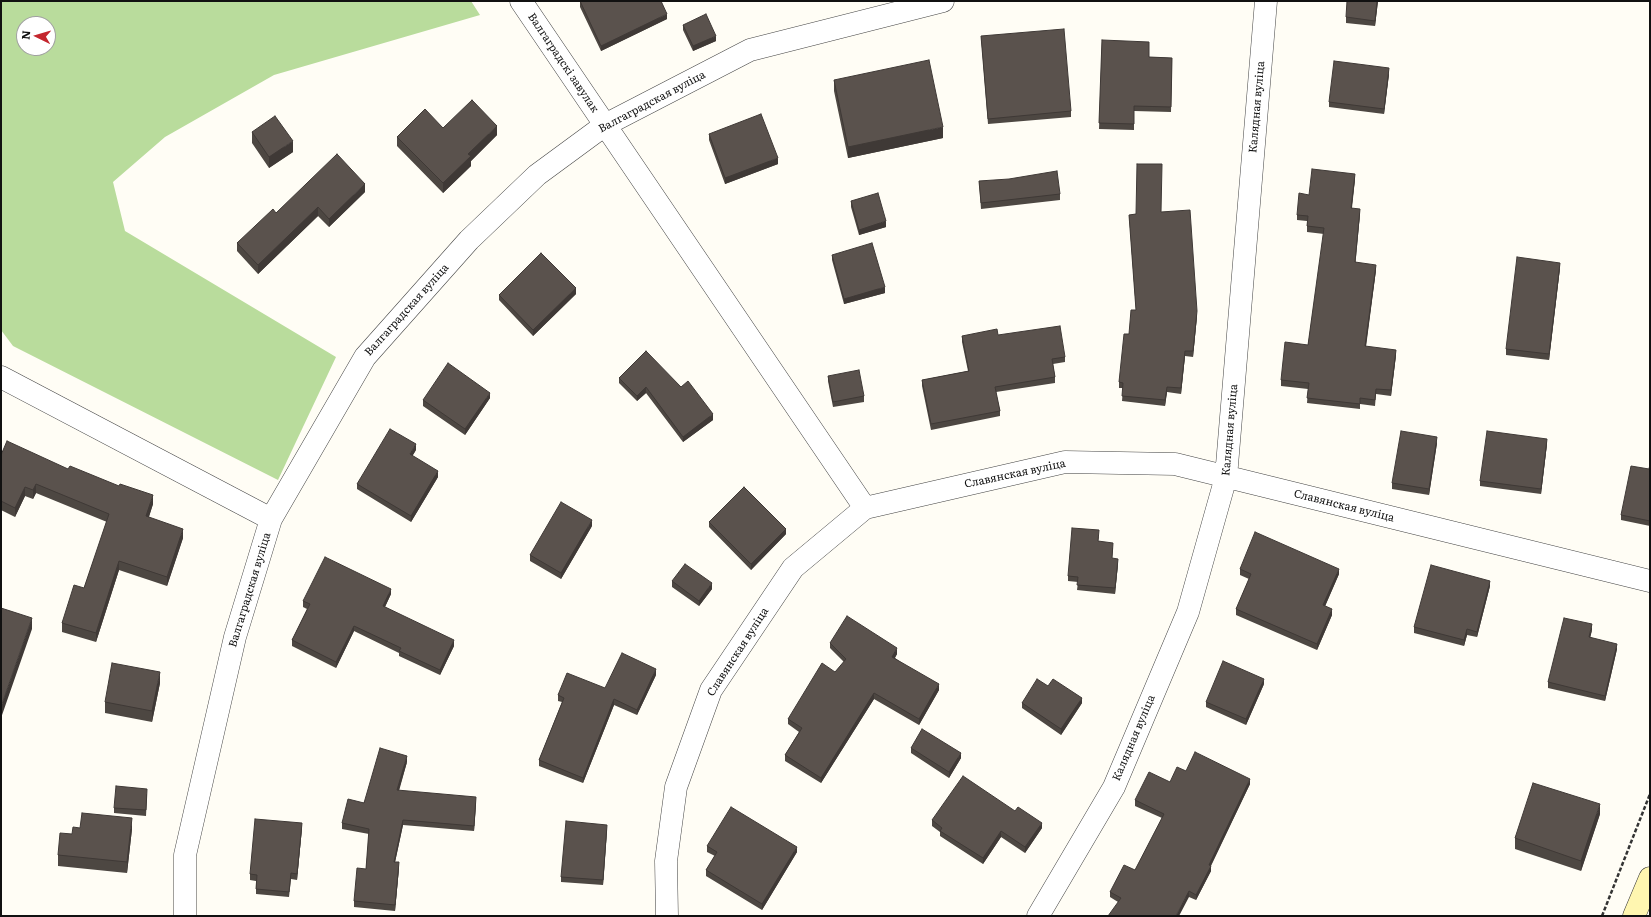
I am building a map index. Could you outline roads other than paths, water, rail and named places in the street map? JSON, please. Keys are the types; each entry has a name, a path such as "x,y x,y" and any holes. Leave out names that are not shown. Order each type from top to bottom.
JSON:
{"street":[{"name":"Валгаградскі завулак","path":"521,1 865,508"},
{"name":"Валгаградская вуліца","path":"184,916 185,854 235,637 271,519 365,357 469,240 537,175 606,125 750,50 943,1"},
{"name":"Калядная вуліца","path":"1038,916 1117,779 1188,612 1226,477 1266,1"},
{"path":"1,377 271,519"},
{"name":"Славянская вуліца","path":"667,916 666,861 676,787 711,690 793,568 865,508 1065,462 1175,464 1650,581"},
{"path":"1634,916 1650,878"}]}
